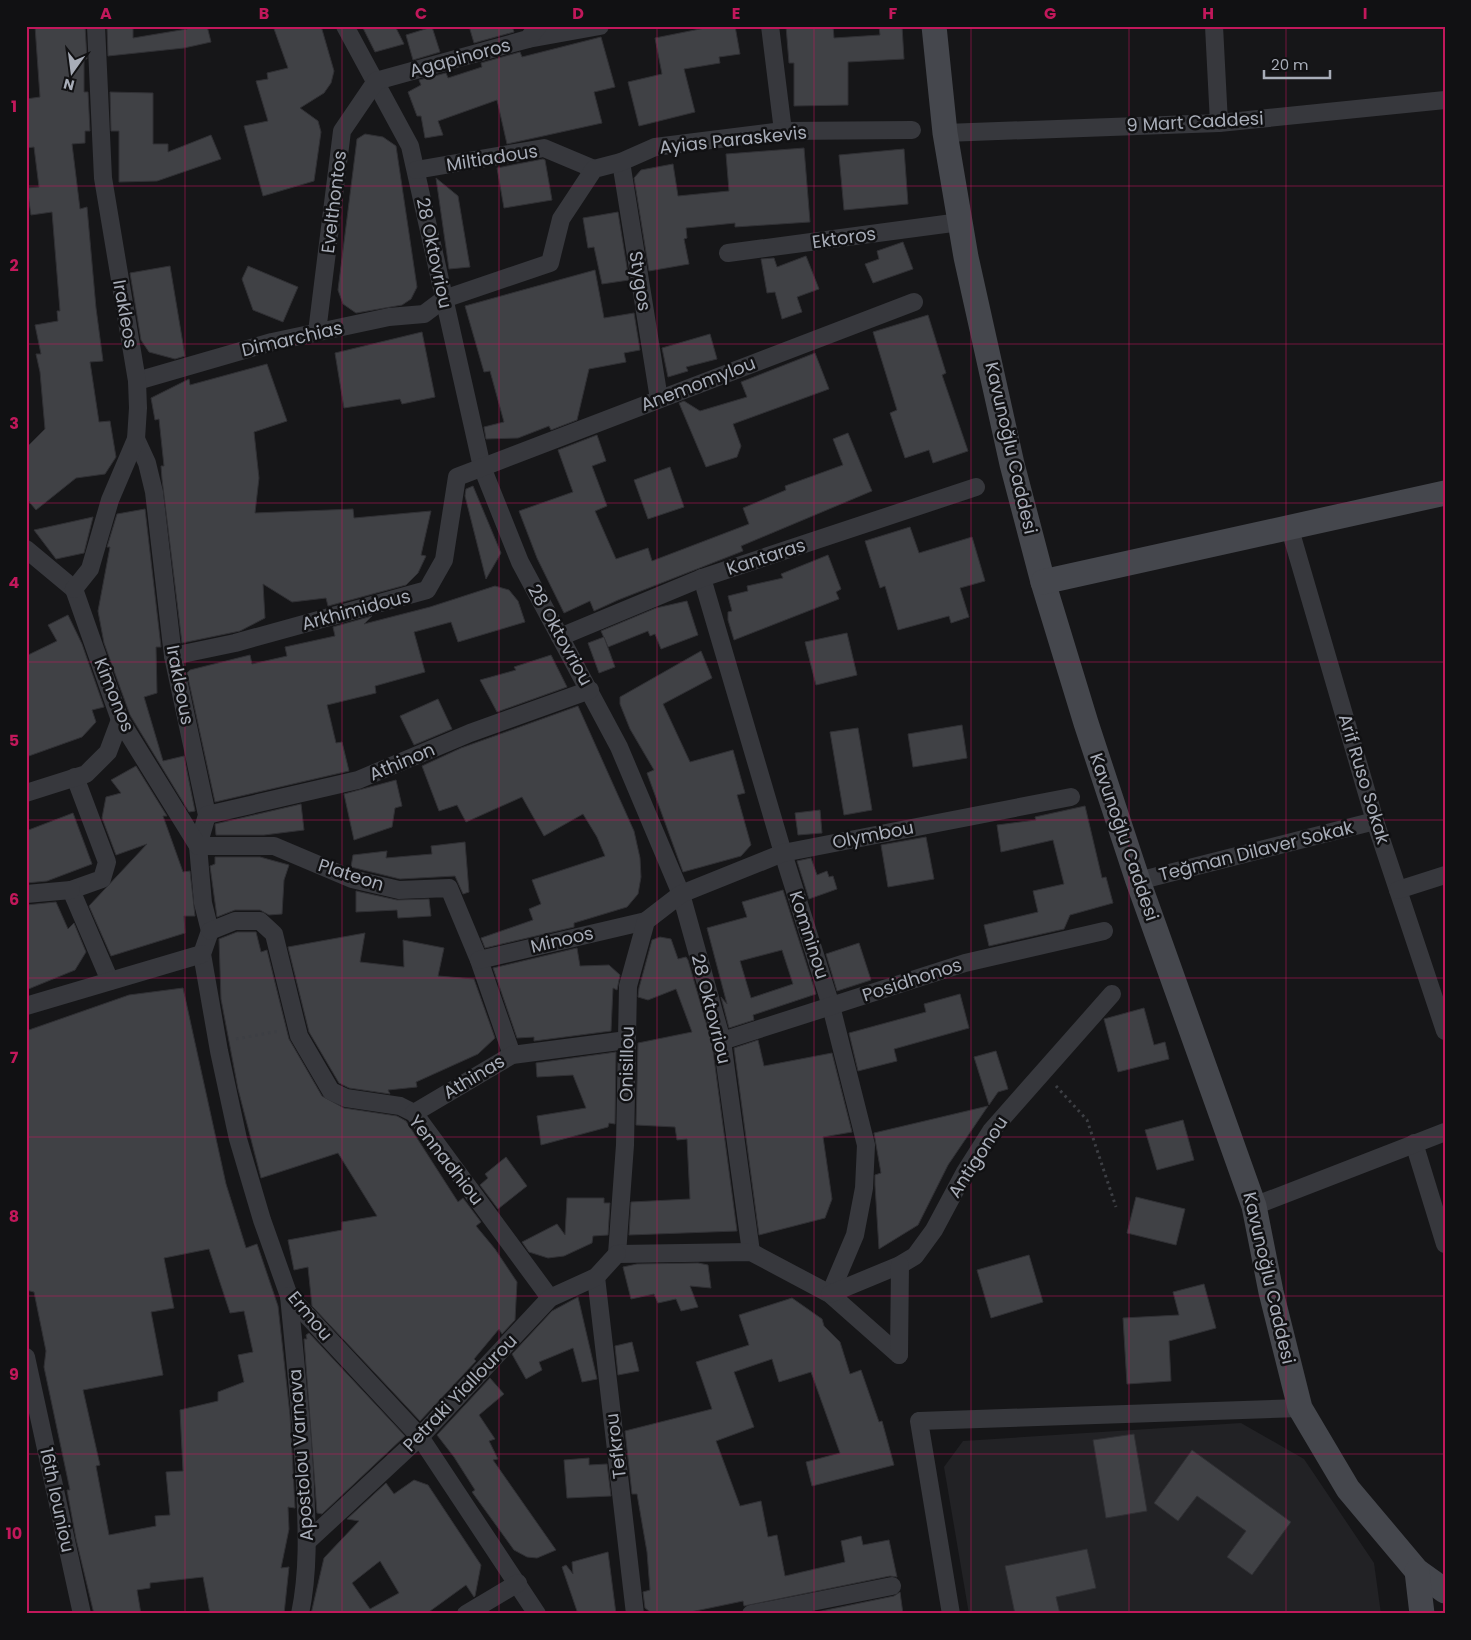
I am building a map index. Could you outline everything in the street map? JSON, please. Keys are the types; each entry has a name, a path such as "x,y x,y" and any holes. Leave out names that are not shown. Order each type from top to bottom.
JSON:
{"main road":[{"name":"Kavunoğlu Caddesi","path":"934,26 945,133 960,222 1012,464 1043,582 1086,723 1138,881 1254,1206 1271,1292 1300,1408 1348,1489 1417,1571 1445,1591"},
{"path":"1043,582 1289,526 1445,493"},
{"path":"1417,1571 1422,1614"}],"street":[{"name":"Irakleos","path":"74,589 90,569 110,500 136,439 138,408 137,381 103,178 96,26"},
{"name":"28 Oktovriou","path":"345,26 410,146 482,466 520,562 620,747 681,894 722,1041 751,1252"},
{"name":"Agapinoros","path":"376,81 533,33 600,26"},
{"path":"770,26 783,131"},
{"path":"1214,26 1219,123"},
{"name":"Evelthontos","path":"317,332 342,131 376,81"},
{"name":"9 Mart Caddesi","path":"945,133 1219,123 1445,100"},
{"name":"Ayias Paraskevis","path":"594,169 621,162 655,147 783,131 912,130"},
{"name":"Miltiadous","path":"416,170 544,148 594,169"},
{"name":"Stygos","path":"621,162 659,399"},
{"path":"444,299 550,262 561,219 594,169"},
{"name":"Ektoros","path":"728,254 960,222"},
{"name":"Dimarchias","path":"137,381 272,342 389,317 424,314 444,299"},
{"name":"Anemomylou","path":"482,466 914,302"},
{"name":"Irakleous","path":"136,439 147,463 154,492 173,656 207,815 198,846 203,903 210,930"},
{"name":"Arkhimidous","path":"173,656 234,643 427,590 444,560 457,477 482,466"},
{"name":"Kantaras","path":"560,637 702,578 976,487"},
{"name":"Arif Ruso Sokak","path":"1289,526 1375,821 1445,1031"},
{"path":"26,549 74,589"},
{"name":"Komninou","path":"702,578 783,853 831,1006 866,1145 864,1188 855,1235 830,1294"},
{"name":"Kimonos","path":"74,589 120,720 198,846"},
{"name":"Athinon","path":"207,815 358,780 470,733 590,690"},
{"path":"26,792 86,774 108,752 120,720"},
{"path":"26,894 71,890 102,879 107,862 75,777"},
{"name":"Olymbou","path":"681,894 783,853 1071,797"},
{"name":"Teğman Dilaver Sokak","path":"1138,881 1375,821"},
{"name":"Plateon","path":"198,846 274,846 352,879 399,890 449,888 479,960 512,1054"},
{"path":"1398,890 1445,875"},
{"path":"71,890 110,981"},
{"path":"646,921 681,894"},
{"name":"Yennadhiou","path":"210,930 235,921 260,921 274,934 299,1036 331,1091 346,1098 400,1106 414,1113 550,1298"},
{"name":"Minoos","path":"479,960 646,921"},
{"name":"Onisillou","path":"618,1254 625,1145 628,986 646,921"},
{"name":"Ermou","path":"210,930 202,954 238,1139 262,1220 289,1296 420,1436 537,1614"},
{"name":"Posidhonos","path":"722,1041 965,963 1104,932"},
{"path":"26,1006 202,954"},
{"name":"Antigonou","path":"830,1294 900,1265 915,1256 934,1230 965,1172 992,1131 1017,1100 1044,1073 1112,994"},
{"name":"Athinas","path":"414,1113 512,1054 627,1040"},
{"path":"1254,1206 1445,1132"},
{"path":"1414,1143 1445,1244"},
{"path":"618,1254 751,1252 830,1294 899,1355 900,1265"},
{"name":"Petraki Yiallourou","path":"308,1541 420,1436 550,1298 596,1277 618,1254"},
{"name":"Tefkrou","path":"596,1277 636,1614"},
{"name":"Apostolou Varnava","path":"289,1296 303,1437 308,1541 306,1585 300,1614"},
{"name":"16th Iouniou","path":"26,1357 82,1614"},
{"path":"950,1614 920,1421 1300,1408"},
{"path":"466,1614 518,1583"},
{"path":"751,1614 892,1586"}],"path":[{"path":"218,1042 297,1028"},
{"path":"1044,1073 1087,1120 1116,1207"}],"shaded area":[{"path":"1241,1423 1304,1459 1374,1563 1381,1614 969,1614 944,1467 963,1441"}],"building":[{"path":"35,26 85,26 87,59 84,59 84,92 88,92 90,131 85,131 85,143 72,144 80,209 87,207 103,361 90,362 99,422 110,421 116,457 105,474 76,478 36,510 26,498 26,448 45,429 40,372 36,354 41,354 35,325 58,321 57,311 60,311 52,212 31,215 27,188 39,187 34,147 26,148 26,99 40,97"},
{"path":"107,26 133,26 133,38 187,29 191,26 207,26 211,42 184,48 108,56"},
{"path":"273,26 321,26 334,71 331,83 324,93 300,108 318,121 321,132 314,181 263,196 244,126 268,121 256,81 268,79 267,73 288,68"},
{"path":"362,26 395,26 404,44 375,52"},
{"path":"469,26 512,26 514,32 474,43"},
{"path":"715,26 735,26 740,54 719,57 720,63 684,69 695,112 639,126 628,82 662,74 655,38"},
{"path":"786,26 833,26 834,38 880,35 879,26 902,26 904,59 848,62 848,105 794,106 794,63 789,63"},
{"path":"432,27 440,52 413,60 406,35"},
{"path":"601,37 615,87 594,92 602,123 507,144 497,100 438,121 443,135 425,138 421,116 417,116 408,92 421,85 419,80 446,73 448,78 482,67 481,63 520,52 522,57"},
{"path":"110,92 153,93 153,144 168,144 168,152 211,135 221,159 157,181 119,182 119,131 111,131"},
{"path":"365,134 383,137 396,146 417,287 411,299 402,305 356,313 343,304 338,290 357,139"},
{"path":"804,148 810,222 735,227 735,223 686,228 687,238 684,239 689,264 649,271 634,178 641,170 673,164 678,196 729,191 726,154"},
{"path":"904,149 908,204 844,210 839,155"},
{"path":"545,160 552,200 504,208 497,168"},
{"path":"436,178 458,196 470,267 449,269"},
{"path":"618,212 629,280 602,284 594,247 588,248 583,218"},
{"path":"903,242 913,269 873,283 865,264 879,259 877,251"},
{"path":"806,256 819,289 797,297 802,312 782,319 775,292 767,293 761,259 774,258 777,267"},
{"path":"170,266 185,356 175,359 149,352 141,340 130,273"},
{"path":"248,266 298,287 283,322 253,310 242,279"},
{"path":"595,270 604,318 634,313 640,350 624,353 626,362 589,369 577,420 551,430 549,426 518,438 486,439 484,427 504,422 490,371 484,372 465,306"},
{"path":"928,315 946,373 942,375 968,451 933,463 929,450 905,458 890,413 897,410 873,332"},
{"path":"422,332 435,397 402,404 400,399 344,408 335,353"},
{"path":"710,334 717,359 686,367 688,371 668,377 662,348"},
{"path":"815,353 829,389 733,424 741,446 737,457 706,467 679,403 684,401 700,411 747,397 741,382"},
{"path":"267,364 287,421 254,432 259,478 255,513 353,509 354,518 431,511 421,555 426,556 418,573 406,585 328,606 326,598 292,602 263,584 265,618 240,631 182,643 162,479 161,466 164,466 159,419 155,420 151,398 189,379 190,385"},
{"path":"848,433 872,491 741,546 743,551 594,611 590,601 564,613 537,558 519,511 573,492 558,450 597,435 606,461 592,466 607,506 595,511 616,559 648,548 652,561 749,524 743,508 786,490 785,486 843,465 833,439"},
{"path":"670,467 684,507 648,519 634,480"},
{"path":"473,486 501,553 486,579 465,496 466,489"},
{"path":"145,509 161,647 156,647 157,693 144,697 163,761 184,756 195,811 189,812 130,715 104,643 98,611 110,547 107,547 117,514"},
{"path":"93,517 84,553 56,559 34,530"},
{"path":"910,527 919,553 972,537 985,581 960,588 969,617 951,623 949,616 898,630 885,586 880,588 865,541"},
{"path":"828,555 841,589 836,592 839,599 734,640 728,620 728,612 732,611 728,596 748,591 747,586 783,578 781,574"},
{"path":"495,586 509,590 518,601 525,622 458,642 451,622 414,632 425,672 375,686 376,693 327,705 336,743 342,742 349,771 215,802 187,673 190,670 250,655 252,664 287,656 285,647 335,636 333,627 372,616 364,624 430,607"},
{"path":"687,601 698,635 661,649 655,634 650,636 648,631 608,647 601,631 656,608"},
{"path":"68,615 82,644 104,707 92,710 96,722 82,737 26,757 26,656 57,641 48,625"},
{"path":"847,633 857,675 816,685 805,642"},
{"path":"604,637 615,667 599,673 588,643"},
{"path":"701,651 712,678 663,704 690,762 733,750 745,793 737,795 751,845 741,856 683,872 647,773 654,770 630,729 620,704 620,697"},
{"path":"551,655 567,687 497,712 480,680 516,670 514,667"},
{"path":"438,699 452,729 414,745 400,716"},
{"path":"578,706 634,831 640,858 641,877 638,894 627,907 574,923 574,927 485,948 481,938 533,920 529,909 541,904 532,880 605,856 597,837 583,814 544,836 522,797 466,822 457,805 439,811 422,766 461,748"},
{"path":"962,725 967,758 913,767 908,734"},
{"path":"858,728 872,810 844,815 830,732"},
{"path":"136,766 167,816 163,816 183,872 190,871 195,916 184,916 185,933 111,956 89,906 147,844 116,855 102,818 106,797 121,793 111,780"},
{"path":"396,780 402,806 395,808 392,827 354,840 344,794"},
{"path":"301,804 304,830 264,835 216,835 215,824"},
{"path":"1085,806 1102,878 1106,877 1113,903 1070,915 1064,929 989,946 984,925 1038,912 1033,891 1064,884 1053,840 1001,852 997,825 1036,820 1035,817"},
{"path":"820,810 822,833 798,835 795,813"},
{"path":"73,813 92,864 47,881 26,883 26,831"},
{"path":"926,837 934,879 888,887 881,845"},
{"path":"465,842 469,892 463,894 455,876 400,879 351,867 353,855 387,851 386,858 432,854 431,846"},
{"path":"215,857 260,857 289,865 284,880 282,914 269,915 260,910 235,910 217,917 210,866 215,864"},
{"path":"811,858 817,875 827,871 829,877 833,876 837,889 809,899 797,861"},
{"path":"783,890 816,994 753,1015 754,1020 729,1028 721,997 727,1004 707,928 747,917 742,902","holes":["782,950 793,984 751,998 740,961"]},
{"path":"356,891 397,900 429,899 431,916 398,918 397,910 356,912"},
{"path":"56,902 68,929 74,923 86,952 75,970 26,990 26,905"},
{"path":"237,932 256,932 261,952 267,950 289,1039 322,1096 344,1108 397,1116 406,1121 458,1202 463,1198 481,1222 476,1226 495,1249 517,1282 515,1320 502,1334 499,1329 474,1359 476,1361 420,1421 312,1306 308,1267 294,1270 288,1240 342,1230 342,1222 377,1216 338,1153 261,1178 238,1089 221,999 219,939"},
{"path":"365,933 360,962 404,967 403,940 444,948 438,976 474,979 495,1038 478,1054 416,1082 417,1087 388,1090 390,1094 349,1088 339,1083 309,1032 288,947"},
{"path":"660,937 671,939 678,959 686,957 688,960 712,1043 737,1231 629,1235 631,1202 690,1199 687,1139 677,1140 675,1127 636,1125 638,1043 692,1032 676,989 648,1000 638,997 652,940"},
{"path":"859,943 871,980 837,991 826,954"},
{"path":"577,948 580,966 609,965 620,975 617,990 613,988 611,1031 534,1041 534,1037 517,1038 493,968"},
{"path":"183,988 226,1184 246,1248 257,1244 278,1306 290,1415 295,1508 288,1507 289,1529 281,1568 289,1567 284,1614 210,1614 203,1577 150,1583 150,1588 137,1590 141,1614 94,1614 76,1539 67,1490 70,1490 44,1367 46,1351 34,1292 26,1290 26,1031 129,995","holes":["209,1249 230,1313 244,1311 253,1352 238,1355 244,1382 218,1392 218,1401 180,1410 183,1471 166,1472 170,1515 155,1516 156,1526 109,1535 96,1466 100,1465 83,1390 163,1375 151,1312 174,1308 164,1258"]},
{"path":"960,994 969,1028 894,1049 897,1061 858,1071 849,1033 926,1012 924,1004"},
{"path":"1144,1008 1154,1045 1165,1042 1169,1059 1118,1072 1104,1019"},
{"path":"758,1040 764,1066 832,1053 852,1132 823,1137 832,1199 825,1218 759,1235 734,1048"},
{"path":"996,1051 1008,1089 998,1092 989,1105 974,1057"},
{"path":"616,1052 615,1124 609,1123 608,1127 541,1145 537,1116 586,1108 573,1075 537,1077 536,1063"},
{"path":"988,1106 948,1165 918,1225 879,1249 875,1175 881,1173 874,1133"},
{"path":"1183,1120 1194,1160 1157,1170 1145,1130"},
{"path":"506,1157 527,1186 498,1209 480,1185 488,1178 485,1174"},
{"path":"1136,1197 1185,1209 1176,1245 1127,1233"},
{"path":"567,1198 604,1198 604,1203 610,1203 608,1235 593,1236 592,1243 564,1256 548,1258 529,1252 522,1242 557,1224 565,1235"},
{"path":"1029,1255 1043,1302 991,1318 977,1270"},
{"path":"698,1263 708,1265 711,1288 690,1286 698,1307 681,1311 676,1299 658,1303 654,1294 631,1299 623,1267 637,1264"},
{"path":"1204,1284 1216,1328 1169,1341 1171,1381 1127,1384 1123,1318 1179,1315 1173,1292"},
{"path":"578,1297 597,1379 582,1382 573,1348 539,1362 542,1370 526,1379 512,1354 552,1311"},
{"path":"792,1298 822,1319 824,1326 840,1342 850,1374 861,1370 879,1422 882,1421 894,1465 812,1486 806,1462 840,1453 811,1372 779,1382 772,1359 734,1372 754,1427 716,1441 740,1506 761,1501 768,1537 777,1535 785,1576 845,1562 841,1541 861,1536 863,1545 889,1540 897,1577 890,1576 744,1606 743,1601 681,1614 653,1614 645,1608 643,1592 650,1590 647,1552 637,1494 632,1494 625,1431 712,1409 696,1362 749,1345 739,1315"},
{"path":"309,1333 405,1436 322,1514 317,1513 304,1339 307,1339 306,1335"},
{"path":"632,1342 639,1371 618,1375 615,1346"},
{"path":"490,1378 504,1394 479,1415 495,1439 489,1441 498,1459 493,1460 556,1550 537,1558 527,1557 514,1550 472,1492 475,1490 437,1435"},
{"path":"1134,1434 1147,1511 1106,1518 1093,1440"},
{"path":"1192,1450 1291,1522 1252,1575 1227,1557 1246,1531 1197,1496 1178,1521 1154,1503"},
{"path":"589,1458 589,1465 607,1464 611,1496 567,1498 564,1460"},
{"path":"414,1480 428,1485 481,1565 475,1596 466,1585 426,1614 311,1614 324,1558 359,1521 347,1519 386,1483 394,1494","holes":["380,1561 399,1593 370,1609 352,1583"]},
{"path":"1087,1549 1096,1588 1056,1597 1060,1614 1015,1614 1005,1566"},
{"path":"608,1552 616,1614 578,1614 562,1567 566,1565 573,1574 572,1562"},
{"path":"900,1592 903,1614 807,1614 894,1596"}]}
